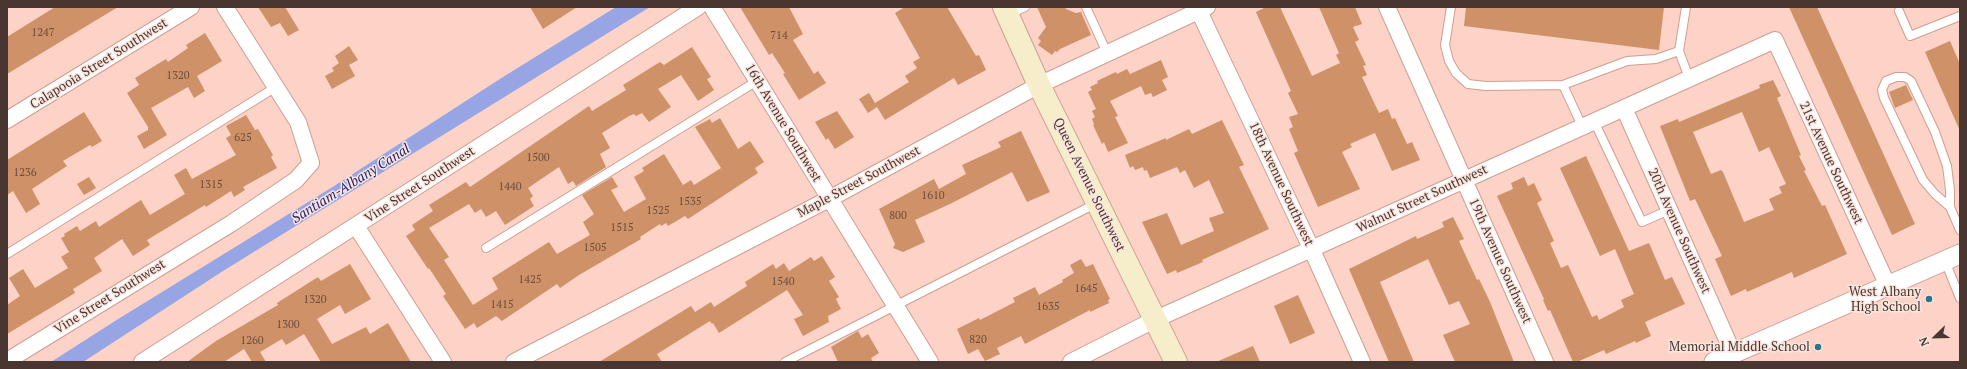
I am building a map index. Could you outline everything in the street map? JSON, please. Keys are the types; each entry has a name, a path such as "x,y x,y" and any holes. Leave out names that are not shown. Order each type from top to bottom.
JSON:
{"main road":[{"name":"Queen Avenue Southwest","path":"1012,10 1039,85 1176,362"}],"street":[{"name":"Calapooia Street Southwest","path":"7,120 191,7"},
{"path":"225,7 276,87"},
{"name":"Vine Street Southwest","path":"142,362 698,7"},
{"name":"16th Avenue Southwest","path":"712,7 930,362"},
{"name":"19th Avenue Southwest","path":"1387,7 1545,362"},
{"name":"Maple Street Southwest","path":"514,362 829,199 1039,85 1201,8"},
{"name":"18th Avenue Southwest","path":"1201,8 1362,362"},
{"name":"Walnut Street Southwest","path":"1071,362 1156,320 1775,40"},
{"name":"21st Avenue Southwest","path":"1775,40 1888,286"},
{"name":"Vine Street Southwest","path":"7,361 238,218 296,180 311,163 298,122 276,87"},
{"name":"20th Avenue Southwest","path":"1624,108 1733,354"},
{"path":"356,226 443,362"},
{"path":"1714,362 1952,258"}],"lane":[{"path":"1086,7 1107,53"},
{"path":"1451,7 1445,45 1449,61 1456,73 1468,84 1486,86 1563,85 1627,61 1656,59 1679,51"},
{"path":"1686,7 1679,51 1689,78"},
{"path":"1898,11 1910,36 1960,16"},
{"path":"1950,207 1934,194 1923,180 1884,98 1882,90 1886,81 1896,77 1905,77 1911,81 1935,132 1947,166 1950,190 1950,207 1960,230"},
{"path":"486,248 757,81"},
{"path":"1563,85 1588,124 1642,222 1669,210"},
{"path":"7,254 276,87"},
{"path":"785,362 1098,202"},
{"path":"1952,258 1960,298"}],"water":[{"name":"Santiam-Albany Canal","path":"616,7 650,7 223,271 83,362 51,362 331,188 503,77"}],"building":[{"path":"55,7 118,7 7,74 7,37"},
{"path":"258,7 285,7 299,30 288,36 280,23 271,27"},
{"path":"530,7 577,7 543,29"},
{"path":"740,7 789,7 803,34 793,40 814,74 818,71 826,83 799,100 783,74 785,73 772,53 769,55"},
{"path":"905,7 947,7 976,56 979,55 986,70 958,85 954,78 885,120 877,107 868,113 859,99 869,93 875,103 909,82 905,76 917,68 913,62 920,58 895,13"},
{"path":"1037,7 1065,7 1066,9 1076,13 1081,12 1091,35 1060,49 1057,52 1055,51 1052,55 1038,45 1041,41 1038,38 1046,27"},
{"path":"1266,7 1280,7 1312,76 1340,63 1336,55 1339,53 1319,7 1355,7 1362,24 1353,27 1359,40 1355,42 1366,65 1363,66 1367,75 1362,77 1379,113 1388,109 1392,119 1395,118 1407,144 1412,142 1420,160 1392,171 1375,133 1350,144 1352,147 1342,152 1360,189 1318,207 1294,153 1298,151 1289,129 1293,127 1289,117 1298,114 1288,93 1291,91 1256,12"},
{"path":"1466,7 1664,7 1659,50 1464,26"},
{"path":"1789,7 1817,7 1915,224 1892,235"},
{"path":"205,33 222,61 197,76 205,91 194,98 188,87 151,108 167,135 144,149 137,136 148,130 148,127 127,93 139,85 135,78 166,59 168,62 188,48 186,45"},
{"path":"1950,41 1960,64 1960,131 1925,52"},
{"path":"349,46 358,60 349,65 355,76 332,89 325,76 334,71 332,68 339,63 335,56"},
{"path":"692,47 711,77 707,79 714,90 698,101 681,75 658,89 671,107 649,122 642,113 636,116 634,114 602,133 610,148 600,154 606,167 576,186 573,181 568,184 559,167 528,188 533,196 530,199 534,206 505,225 496,211 486,217 481,209 475,213 469,204 429,228 449,257 444,260 473,305 498,289 492,278 549,242 557,254 590,235 583,222 594,214 582,195 612,177 618,187 611,190 624,212 646,199 634,177 644,171 642,168 664,154 683,185 691,180 694,185 721,168 695,127 710,119 712,123 720,118 738,149 750,141 764,162 755,168 758,173 688,219 685,216 668,226 666,223 661,226 660,224 640,237 641,239 579,275 560,288 557,284 502,321 496,316 477,328 474,323 465,329 443,296 446,294 406,236 415,230 412,225 433,211 429,205 466,182 470,187 589,106 592,111 626,90 623,85 660,62 664,65"},
{"path":"1161,60 1168,77 1162,80 1167,90 1153,97 1151,93 1145,95 1141,86 1110,101 1118,116 1115,117 1128,143 1108,152 1104,142 1102,144 1093,125 1092,119 1095,117 1092,111 1096,109 1088,92 1092,90 1090,87 1098,83 1097,81 1116,72 1117,74 1127,69 1130,74"},
{"path":"1773,80 1781,96 1777,98 1801,155 1799,156 1806,170 1804,171 1822,206 1825,205 1847,254 1794,278 1792,272 1747,292 1746,289 1731,296 1715,259 1722,256 1695,199 1690,201 1660,126 1678,119 1679,122 1760,88 1759,85","holes":["1742,112 1759,152 1769,147 1786,184 1779,187 1782,193 1769,199 1774,210 1744,222 1723,172 1721,170 1711,174 1693,132"]},
{"path":"1906,85 1913,100 1895,108 1889,92"},
{"path":"837,111 854,137 835,149 828,138 826,140 815,122"},
{"path":"84,112 102,141 92,147 90,145 63,161 67,166 32,189 40,204 26,213 13,191 7,195 7,160"},
{"path":"246,115 255,130 258,129 273,155 271,157 277,168 243,187 245,190 234,197 231,191 206,207 205,205 147,240 150,245 133,256 122,239 94,258 102,271 73,289 75,293 7,334 7,305 20,296 9,278 23,269 35,288 68,268 61,257 69,252 61,238 65,236 64,234 77,226 80,231 96,221 99,227 141,200 150,215 185,194 174,175 186,168 192,179 236,155 226,138 231,135 226,126"},
{"path":"1222,120 1244,165 1239,167 1269,229 1202,260 1203,262 1177,273 1176,270 1167,274 1142,222 1167,213 1181,245 1214,231 1209,218 1224,213 1209,180 1194,188 1185,170 1180,173 1177,167 1150,178 1147,170 1144,171 1143,167 1135,170 1133,166 1130,168 1125,155 1166,138 1166,140 1189,129 1192,134"},
{"path":"1021,131 1050,192 1027,202 1012,172 915,220 925,242 903,252 893,248 895,244 879,209 934,179 939,189 966,174 962,165 1001,147 998,142"},
{"path":"1586,156 1629,251 1649,243 1665,280 1672,277 1685,304 1645,322 1651,336 1636,343 1635,341 1606,354 1604,350 1577,362 1573,362 1550,310 1548,311 1543,300 1544,299 1497,196 1513,189 1511,183 1524,177 1528,186 1534,183 1542,200 1537,203 1554,241 1550,243 1561,268 1568,265 1592,317 1597,315 1599,320 1624,307 1621,300 1634,294 1615,249 1600,256 1560,168"},
{"path":"89,177 96,188 84,195 77,184"},
{"path":"1453,217 1464,239 1459,241 1477,280 1479,279 1490,302 1514,362 1455,362 1443,335 1470,324 1459,301 1449,305 1428,259 1380,282 1414,362 1389,362 1349,269 1416,236 1417,239 1444,227 1442,222"},
{"path":"822,256 835,277 829,281 839,297 836,299 841,309 828,316 829,322 803,336 794,319 803,315 787,290 719,333 710,321 657,354 662,362 599,362 691,306 695,312 711,302 714,307 747,286 745,282 773,264 776,269 784,263 789,271 811,257 814,261"},
{"path":"1081,259 1086,267 1093,264 1110,299 1108,300 1109,303 1090,312 1090,310 1025,344 1021,336 997,348 1000,354 985,361 978,349 968,354 957,329 979,318 980,320 1015,302 1013,298 1035,287 1039,295 1063,282 1062,280 1074,273 1070,265"},
{"path":"350,264 371,299 345,314 340,305 317,319 332,344 366,327 370,334 388,323 411,362 321,362 304,334 286,345 282,339 260,352 266,362 252,362 244,349 224,362 187,362 216,341 278,305 277,303 318,277 321,281"},
{"path":"1298,295 1315,333 1290,344 1274,306"},
{"path":"858,331 862,338 868,334 879,353 871,358 873,362 838,362 831,347"},
{"path":"1253,346 1260,362 1216,362"}],"place":[{"name":"West Albany High School","path":"1929,299"},
{"name":"Memorial Middle School","path":"1818,347"}]}
